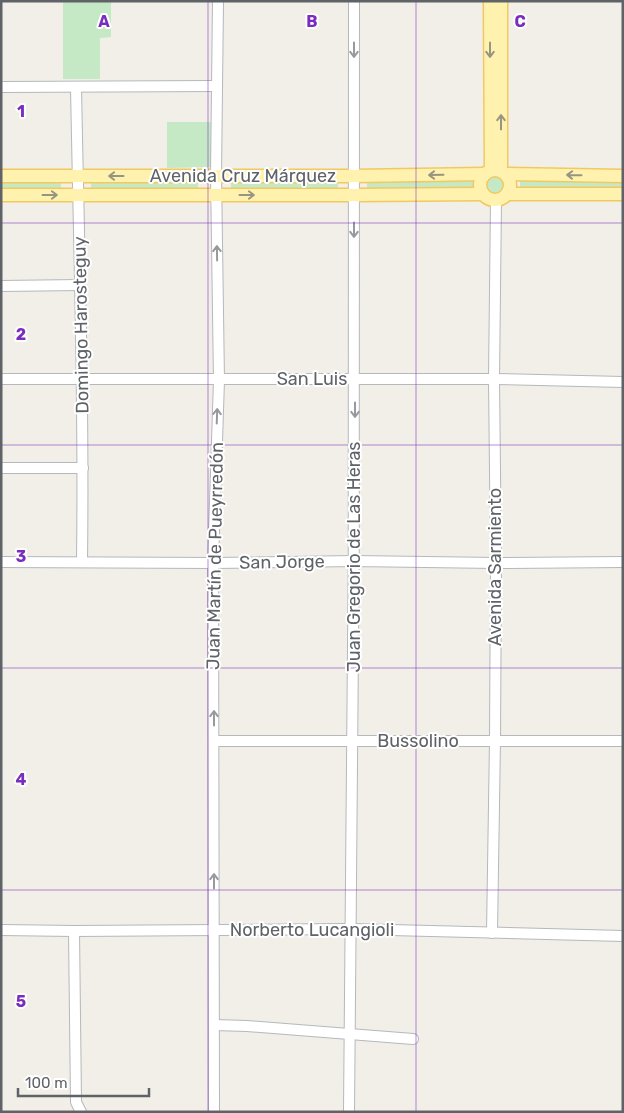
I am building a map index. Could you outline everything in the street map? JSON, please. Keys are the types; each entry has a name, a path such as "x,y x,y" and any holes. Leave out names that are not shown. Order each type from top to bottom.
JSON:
{"main road":[{"path":"490,1 496,172"},
{"path":"496,172 502,1"},
{"name":"Avenida Cruz Márquez","path":"1,176 354,176 496,172 623,176"},
{"path":"496,172 510,181 511,186 508,194 496,201 489,199 483,194 480,186 482,177 496,172"},
{"name":"Avenida Cruz Márquez","path":"1,195 483,194"},
{"path":"508,194 623,194"}],"street":[{"name":"Juan Martín de Pueyrredón","path":"214,1112 213,563 218,380 216,176 218,1"},
{"name":"Juan Gregorio de Las Heras","path":"349,1112 352,929 355,379 354,1"},
{"path":"1,87 217,86"},
{"name":"Domingo Harosteguy","path":"76,87 82,380 82,562"},
{"name":"Avenida Sarmiento","path":"492,933 496,563 494,379 496,201"},
{"path":"1,286 80,285"},
{"name":"San Luis","path":"1,379 494,379 623,382"},
{"path":"1,468 83,468"},
{"name":"San Jorge","path":"1,562 213,563 354,560 496,563 623,562"},
{"name":"Bussolino","path":"214,741 623,741"},
{"name":"Norberto Lucangioli","path":"1,930 352,929 623,936"},
{"path":"74,931 76,1102 80,1111"},
{"path":"214,1025 413,1039"}],"green space":[{"path":"111,1 111,37 100,38 100,79 63,79 63,2"},
{"path":"167,122 212,122 213,167 167,168"},
{"path":"495,175 502,178 505,185 502,192 495,195 488,192 485,185 488,178"},
{"path":"367,178 474,178 474,188 367,188"},
{"path":"520,178 623,179 623,189 520,188"},
{"path":"1,179 61,180 61,190 1,189"},
{"path":"91,180 198,181 198,191 91,190"},
{"path":"231,180 338,180 338,190 231,190"}]}
